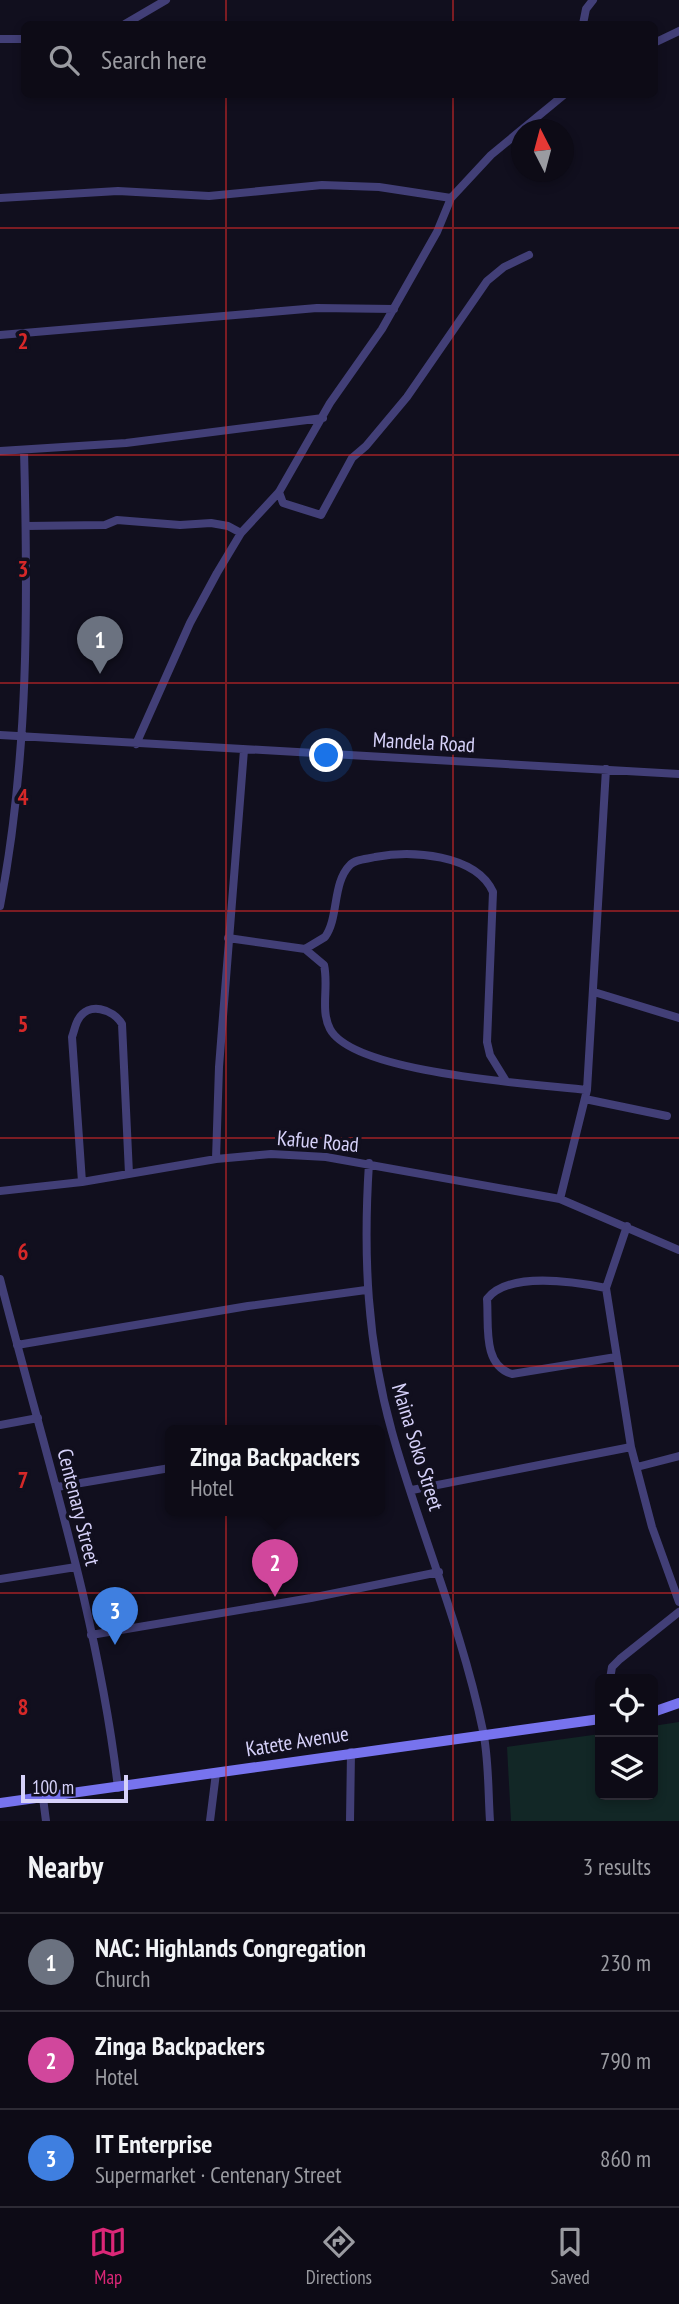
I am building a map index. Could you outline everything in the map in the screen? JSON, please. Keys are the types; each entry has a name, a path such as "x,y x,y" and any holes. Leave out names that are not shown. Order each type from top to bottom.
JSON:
{"street":[{"path":"130,21 166,0"},
{"path":"584,21 586,9 593,0"},
{"path":"658,41 679,31"},
{"path":"0,39 21,39"},
{"path":"136,744 168,680 190,623 241,533 279,492 323,418 394,309 437,232 451,198 491,155 560,98"},
{"path":"0,198 118,191 209,196 322,185 379,187 451,198"},
{"path":"279,492 284,503 321,515 352,458 366,446 407,397 487,281 504,267 528,255"},
{"path":"0,335 317,308 367,306 394,309"},
{"path":"0,451 127,443 323,418"},
{"path":"0,906 9,853 19,737 26,526 24,450"},
{"path":"26,526 105,525 117,520 180,525 192,522 228,526 241,533"},
{"name":"Mandela Road","path":"0,735 679,774"},
{"path":"216,1159 216,1099 244,750"},
{"path":"560,1199 586,1094 606,769"},
{"path":"305,949 329,931 344,877 349,865 358,860 411,853 439,856 481,875 493,892 487,1042 490,1055 506,1081"},
{"path":"228,938 305,949 324,965 325,1006 330,1028 339,1041 366,1055 403,1066 586,1094 667,1116"},
{"path":"594,992 679,1018"},
{"path":"82,1182 72,1037 79,1018 90,1010 106,1009 116,1014 122,1024 130,1174"},
{"name":"Kafue Road","path":"0,1191 82,1182 216,1159 289,1154 369,1163 560,1199 679,1251"},
{"name":"Maina Soko Street","path":"369,1163 365,1228 366,1290 377,1366 392,1432 439,1572 483,1734 490,1821"},
{"path":"626,1226 606,1288 631,1447 652,1527 679,1602"},
{"name":"Centenary Street","path":"0,1279 57,1487 107,1700 118,1788"},
{"path":"606,1288 559,1279 497,1288 487,1299 490,1351 493,1363 500,1370 512,1374 616,1357"},
{"path":"17,1345 248,1306 366,1290"},
{"path":"0,1425 38,1418"},
{"path":"385,1433 392,1432"},
{"path":"412,1490 631,1447"},
{"path":"636,1467 679,1456"},
{"path":"57,1487 165,1469"},
{"path":"0,1579 76,1567"},
{"path":"91,1635 311,1598 439,1572"},
{"path":"611,1674 612,1668 620,1659 679,1612"},
{"path":"658,1710 679,1703"},
{"name":"Katete Avenue","path":"0,1803 595,1720"},
{"path":"350,1821 351,1752"},
{"path":"210,1821 216,1773"},
{"path":"43,1798 46,1821"}],"green space":[{"path":"679,1722 679,1821 511,1821 507,1747 595,1735 595,1800 658,1800 658,1725"}],"place":[{"name":"NAC: Highlands Congregation","path":"100,674"},
{"name":"Zinga Backpackers","path":"275,1597"},
{"name":"IT Enterprise","path":"115,1645"}]}
